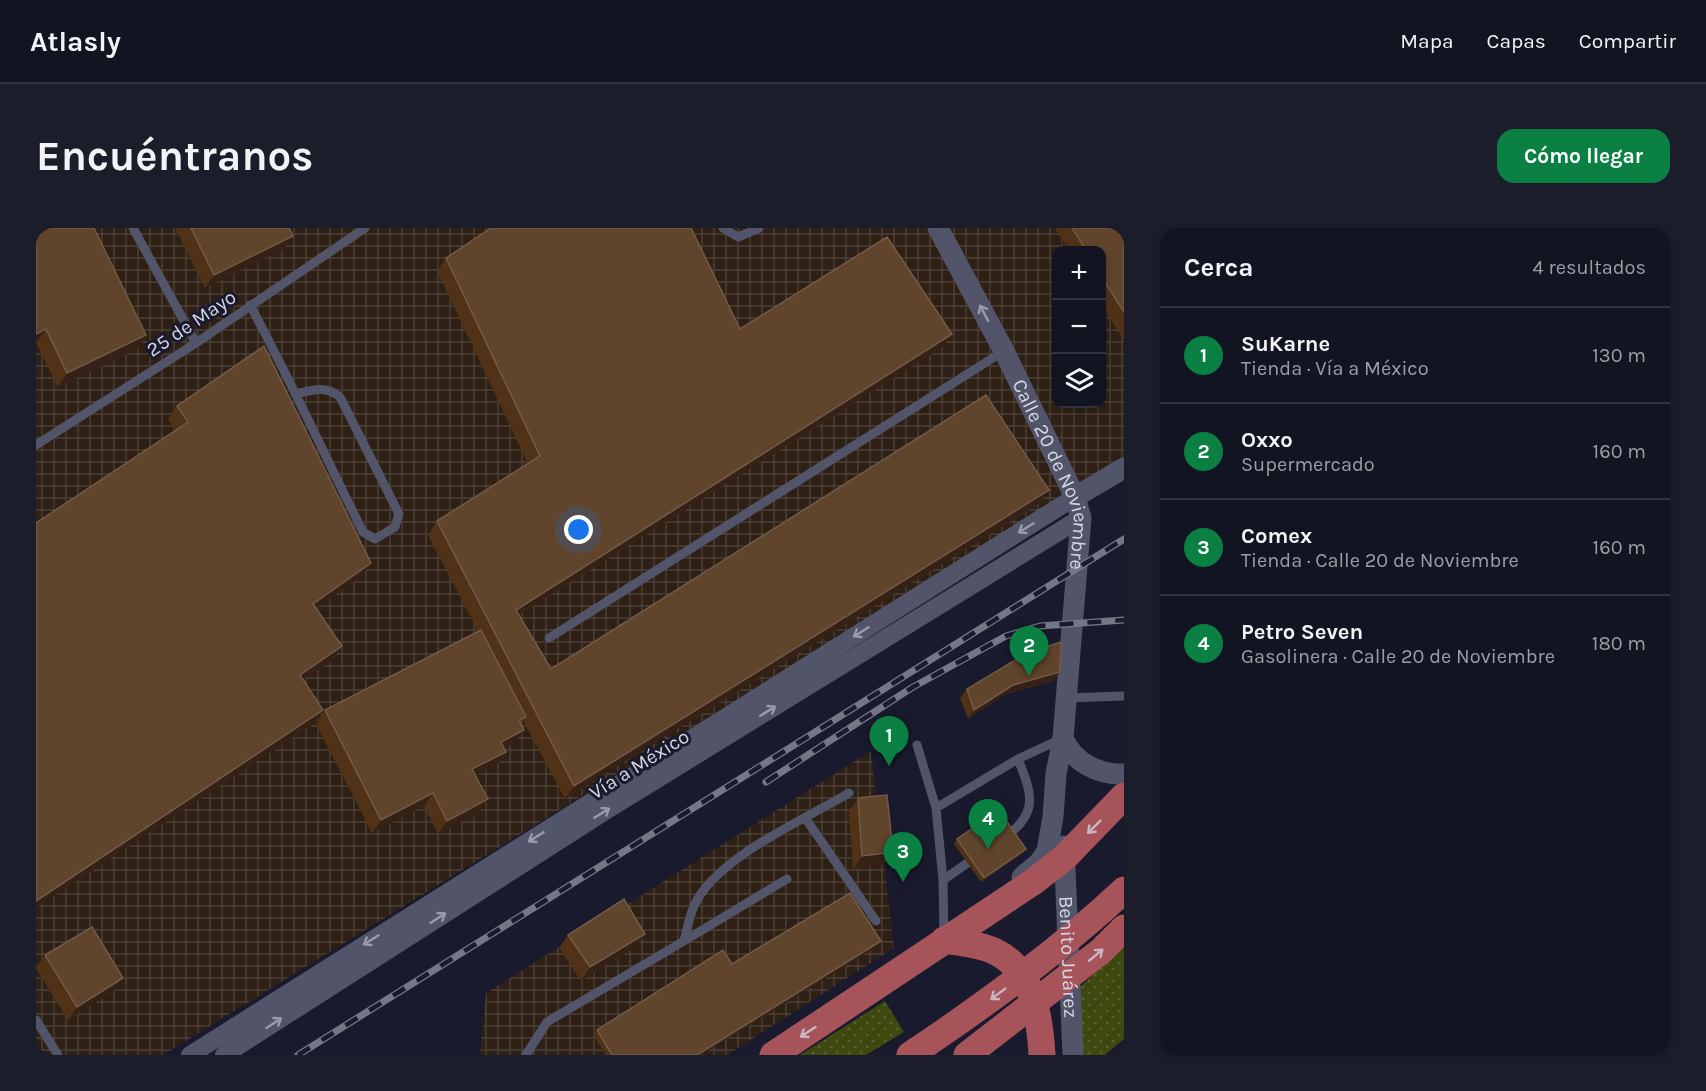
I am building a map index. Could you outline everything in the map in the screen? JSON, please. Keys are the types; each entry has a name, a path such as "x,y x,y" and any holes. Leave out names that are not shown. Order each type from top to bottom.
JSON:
{"main road":[{"path":"773,1055 844,1009 943,936 994,909 1064,858 1124,796"},
{"path":"910,1055 973,1013 1080,931 1124,890"},
{"path":"967,1055 1101,951 1124,928"},
{"path":"943,936 980,946 1008,958 1021,974 1040,1017 1042,1055"}],"street":[{"name":"Calle 20 de Noviembre","path":"938,228 1004,351 1075,497 1081,518 1065,698 1064,858"},
{"path":"190,1055 459,895 1075,497 1124,468"},
{"name":"Vía a México","path":"563,829 1081,518"},
{"name":"Calle 20 de Noviembre","path":"943,936 1021,878 1039,863 1047,851 1063,740"},
{"path":"1063,740 1074,757 1092,769 1124,774"},
{"name":"Benito Juárez","path":"1064,858 1073,1055"},
{"path":"224,1055 459,895"}],"lane":[{"path":"134,228 196,343"},
{"name":"25 de Mayo","path":"36,446 196,343 365,228"},
{"path":"723,228 738,237 759,228"},
{"path":"250,305 363,532 375,538 395,527 399,514 340,397 332,390 322,388 295,394"},
{"path":"549,638 1004,351"},
{"path":"1065,698 1124,696"},
{"path":"936,808 1018,759 1063,740"},
{"path":"917,745 936,808 943,880 943,936"},
{"path":"999,841 1018,828 1027,814 1032,794 1018,759"},
{"path":"684,942 694,905 712,878 732,860 849,793"},
{"path":"806,819 876,921"},
{"path":"943,880 981,854"},
{"path":"526,1055 547,1022 787,879"},
{"path":"36,1020 58,1055"}],"shaded area":[{"path":"36,228 1124,228 1124,461 163,1055 36,1055"},
{"path":"871,751 894,948 727,1055 480,1055 486,993"}],"green space":[{"path":"1124,944 1124,1039 1105,1055 1083,1055 1079,988"},
{"path":"885,1001 904,1032 866,1055 800,1055"}],"building":[{"path":"36,228 94,228 146,335 67,373 46,329 36,334"},
{"path":"191,228 289,228 293,236 214,275"},
{"path":"491,228 691,228 740,329 887,237 952,334 516,610 551,669 986,395 1049,490 574,786 437,521 540,456 446,258"},
{"path":"1072,228 1124,228 1124,312 1106,284 1106,246 1083,246"},
{"path":"264,346 371,563 313,604 342,646 300,675 323,710 36,901 36,523 188,422 177,406"},
{"path":"481,630 526,717 519,720 524,730 501,742 506,752 472,769 488,799 447,821 433,793 381,820 325,710"},
{"path":"1061,642 1060,672 1013,685 974,710 967,689 1027,653"},
{"path":"887,795 893,852 862,856 858,798"},
{"path":"999,810 1026,849 984,878 957,839"},
{"path":"850,893 881,941 697,1055 612,1055 597,1030 723,950 732,964"},
{"path":"624,899 645,934 590,967 568,935"},
{"path":"92,927 123,978 77,1007 45,955"}],"railway":[{"path":"298,1055 1124,539"},
{"path":"766,782 913,687 1006,636 1040,626 1124,620"}],"place":[{"name":"Oxxo","path":"1029,676"},
{"name":"SuKarne","path":"889,766"},
{"name":"Petro Seven","path":"988,849"},
{"name":"Comex","path":"903,882"}]}
